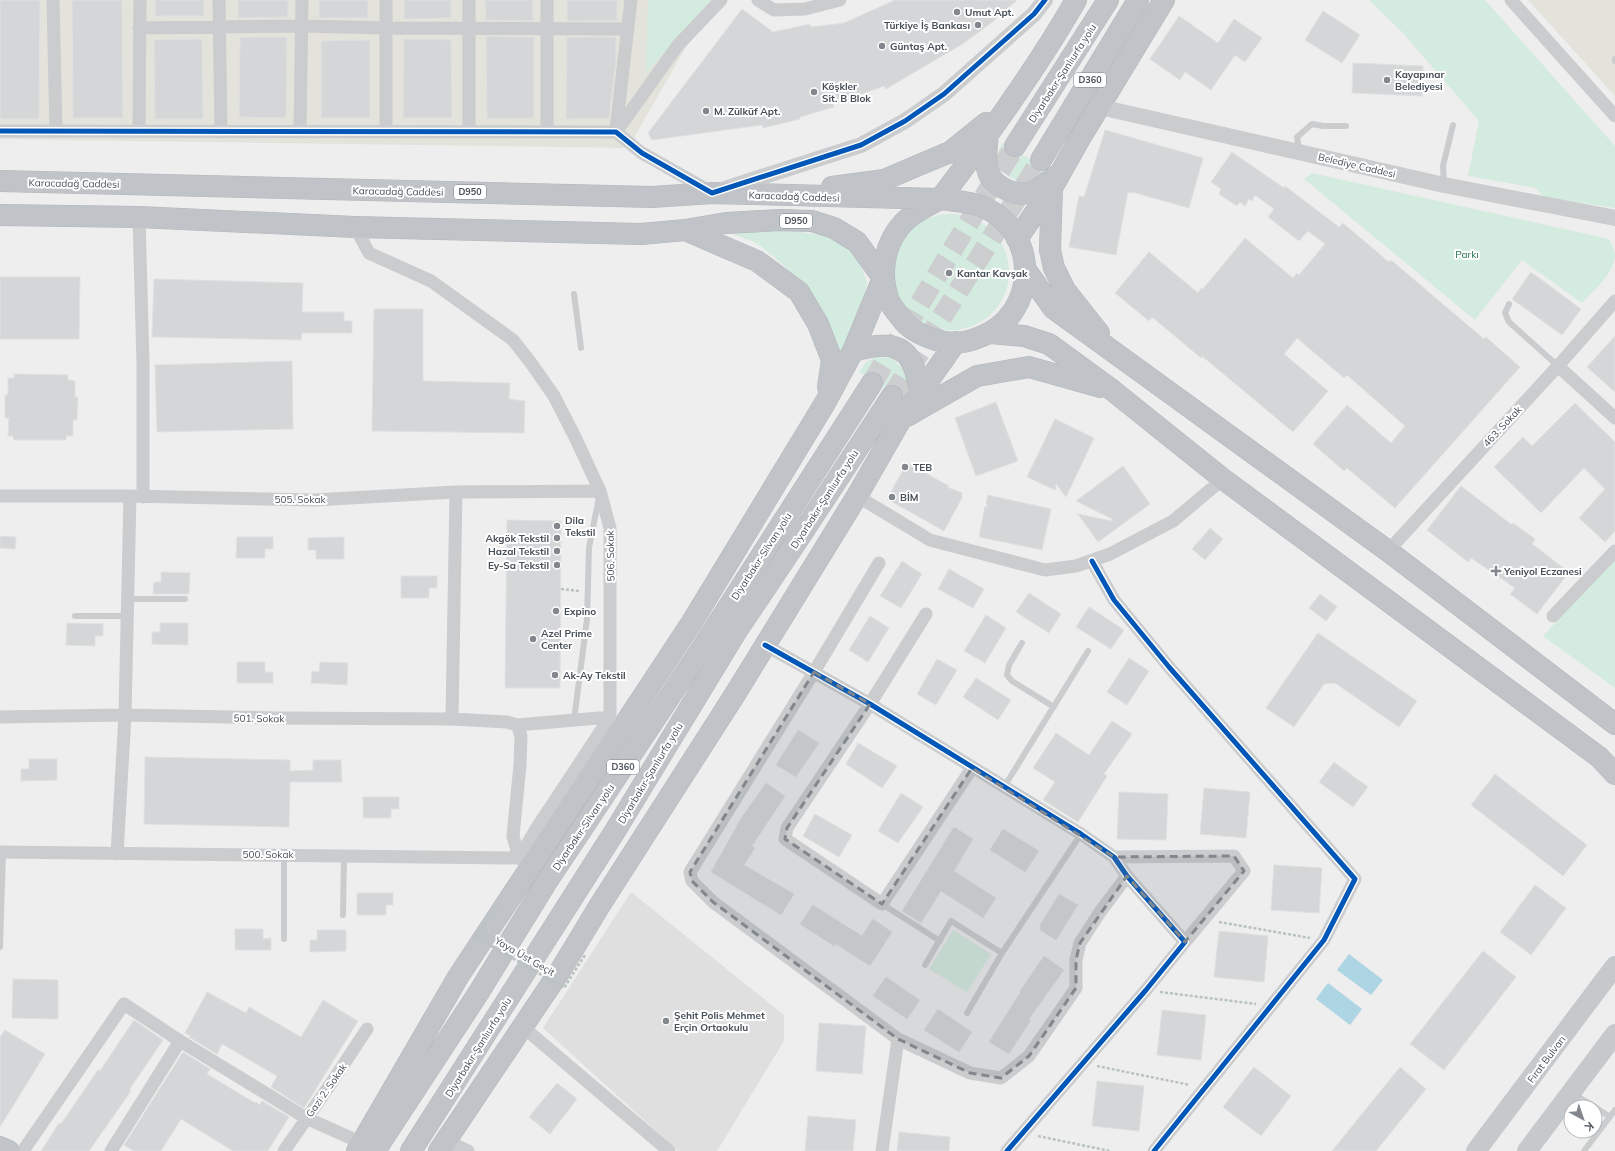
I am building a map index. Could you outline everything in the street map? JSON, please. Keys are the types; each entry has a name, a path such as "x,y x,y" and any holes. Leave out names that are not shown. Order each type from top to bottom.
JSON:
{"highway":[{"path":"940,199 961,201 981,206 999,216 1013,232 1022,250 1026,270 1024,289 1017,306 1006,322 991,333 969,342 945,343 922,336 903,322 890,302 884,278 885,258 892,238 904,222 921,209 940,199 1012,100 1064,22 1076,0"},
{"name":"Diyarbakır-Şanlıurfa yolu","path":"1015,146 1108,0"},
{"name":"D360","path":"1041,160 1138,0"},
{"path":"1017,239 1056,181 1079,140 1164,0"},
{"path":"789,196 841,185 884,180 950,152 978,132 1012,100"},
{"path":"988,134 986,154 988,173 997,184 1009,191 1028,193 1056,181"},
{"name":"Karacadağ Caddesi","path":"0,181 652,197 712,193 940,199"},
{"path":"1056,181 1050,250 1054,268 1065,290 1094,327 1123,360"},
{"name":"D950","path":"0,215 140,217 355,227 641,234 685,230 726,223 780,220 812,221 834,228 857,242 884,278"},
{"path":"685,230 757,261 799,292 818,324 832,360 825,403"},
{"path":"1026,270 1053,308 1388,551 1615,724"},
{"path":"364,1148 407,1065 526,862 612,744 692,622 825,403 853,351 884,278"},
{"path":"991,333 1024,336 1050,344 1112,390 1223,479 1598,757 1615,774"},
{"path":"442,1146 523,1027 765,646 857,496 900,421 956,342"},
{"path":"853,351 874,345 887,345 901,350 909,356 918,373 920,393"},
{"path":"900,421 977,376 1029,367 1112,390"},
{"name":"Diyarbakır-Silvan yolu","path":"364,1148 479,992 546,883 702,648 872,383"},
{"name":"Diyarbakır-Şanlıurfa yolu","path":"412,1151 615,831 736,632 892,396"},
{"path":"490,1076 615,831"},
{"path":"407,1065 546,883"},
{"path":"0,1147 9,1151"}],"main road":[{"name":"Fırat Bulvarı","path":"1476,1151 1615,966"},
{"path":"1527,1151 1615,1034"}],"street":[{"path":"53,0 56,131"},
{"path":"139,131 140,0"},
{"path":"219,0 218,27 221,132"},
{"path":"300,132 302,0"},
{"path":"386,0 386,132"},
{"path":"469,0 469,132"},
{"path":"547,0 547,132"},
{"path":"616,132 630,0"},
{"path":"616,132 678,45 722,0"},
{"path":"758,0 774,10 805,9 840,0"},
{"path":"0,131 616,132 642,153 712,193 861,145 905,121 944,94 1034,14 1045,0"},
{"path":"1511,0 1615,116"},
{"path":"139,28 302,26 387,28 628,29"},
{"name":"Belediye Caddesi","path":"1100,107 1444,185 1615,218"},
{"path":"117,854 125,715 127,616 144,363 140,217"},
{"name":"506. Sokak","path":"355,227 369,253 431,281 513,340 554,396 576,439 600,491 610,528 610,717 612,744"},
{"name":"463. Sokak","path":"1388,551 1558,366 1615,301"},
{"path":"1558,366 1615,418"},
{"path":"857,496 930,540 1045,570 1076,566 1110,554 1173,521 1223,479"},
{"name":"505. Sokak","path":"0,496 136,496 314,500 456,492 600,491"},
{"path":"452,719 456,492"},
{"path":"1552,616 1615,551"},
{"path":"1092,561 1114,600 1169,667 1355,879 1324,940 1154,1151"},
{"path":"880,563 690,872 692,881 712,902 898,1039 970,1073 1001,1078 1029,1056 1076,988 1076,960 1080,943 1100,912 1127,876"},
{"path":"926,614 870,704 787,828 785,839 882,904 972,768"},
{"path":"765,646 870,704 1081,834 1114,857 1127,876 1184,942"},
{"name":"501. Sokak","path":"0,717 125,715 452,719 507,722 517,725 610,717"},
{"path":"526,862 536,829 610,717"},
{"path":"517,725 521,736 520,765 513,836 526,862"},
{"name":"500. Sokak","path":"1,852 344,855 526,862"},
{"path":"1007,1151 1146,990 1244,871 1234,856 1114,857"},
{"path":"23,1151 124,1004 180,1041 306,1118 364,1148"},
{"path":"523,1027 670,1151"},
{"name":"Gazi 2. Sokak","path":"284,1151 367,1029"},
{"path":"882,1151 898,1039"},
{"path":"111,1151 180,1041"},
{"path":"442,1146 468,1151"}],"lane":[{"path":"1299,152 1297,137 1312,124 1323,126 1346,126"},
{"path":"1444,185 1443,166 1453,125"},
{"path":"574,294 581,348"},
{"path":"1510,304 1505,314 1509,322 1558,366"},
{"path":"574,720 586,619 590,548 600,491"},
{"path":"128,600 185,599"},
{"path":"75,616 127,616"},
{"path":"1022,643 1010,665 1007,675 1012,681 1054,707"},
{"path":"1004,787 1088,651"},
{"path":"967,1013 1002,953 1081,834"},
{"path":"0,946 1,852"},
{"path":"284,854 284,939"},
{"path":"343,916 344,855"},
{"path":"882,904 940,941"},
{"path":"926,965 951,921 1002,953"},
{"path":"1572,1092 1583,1099"},
{"path":"1584,1151 1615,1110"},
{"path":"1603,1112 1610,1117"}],"path":[{"path":"561,589 588,592"},
{"path":"1204,920 1324,940"},
{"path":"1146,990 1270,1006"},
{"path":"1083,1064 1204,1088"},
{"path":"1024,1133 1110,1151"}],"highlighted area":[{"path":"814,672 870,704 787,828 785,839 882,904 972,768 1114,857 1234,856 1244,871 1185,942 1127,876 1080,943 1076,960 1076,988 1029,1056 1001,1078 970,1073 898,1039 713,902 692,881 690,872"}],"shaded area":[{"path":"0,0 713,0 628,148 0,139"},
{"path":"1528,0 1615,0 1615,96"},
{"name":"Şehit Polis Mehmet Erçin Ortaokulu","path":"631,892 784,1015 784,1041 717,1151 678,1151 543,1028"}],"green space":[{"path":"648,0 711,0 646,73"},
{"path":"1369,0 1485,0 1615,146 1615,208 1543,197 1536,188 1468,176 1479,121 1402,32"},
{"path":"1003,143 1048,170 1030,180 1024,181 1007,175 999,166 997,158 997,154"},
{"name":"Parkı","path":"1312,173 1609,239 1615,254 1612,268 1598,287 1582,303 1522,260 1475,320 1304,179"},
{"path":"951,214 962,215 973,219 992,231 1004,250 1008,261 1008,283 1004,294 992,313 973,325 962,329 951,330 940,329 929,325 910,313 898,294 894,283 893,272 894,261 898,250 910,231 929,219 940,215"},
{"path":"721,230 794,231 825,236 848,248 861,266 867,282 864,300 855,324 841,352 824,316 809,294 792,274 773,256 756,243"},
{"path":"877,357 891,358 902,368 909,381 903,399 859,372 866,362"},
{"path":"1615,558 1615,688 1543,636"},
{"path":"953,930 991,954 967,992 929,969"}],"water":[{"path":"1349,954 1383,980 1371,995 1337,970"},
{"path":"1328,983 1362,1009 1350,1025 1316,999"}],"building":[{"path":"0,0 40,0 39,119 0,119"},
{"path":"72,0 122,0 123,118 73,118"},
{"path":"155,0 204,0 204,16 155,16"},
{"path":"238,0 288,0 288,17 238,18"},
{"path":"319,0 368,0 368,18 319,18"},
{"path":"404,0 451,0 451,18 404,19"},
{"path":"485,0 533,0 533,21 486,20"},
{"path":"567,0 617,0 617,21 567,21"},
{"path":"895,0 1017,0 995,20 964,43 886,89 884,86 833,104 834,107 800,117 800,119 763,128 762,125 652,140 648,133 742,9 773,32 810,24 811,27 844,23"},
{"path":"1323,11 1360,35 1342,63 1305,40"},
{"path":"1179,16 1218,43 1234,19 1262,38 1245,62 1235,55 1211,90 1185,72 1180,80 1150,59"},
{"path":"486,36 534,37 534,118 487,119"},
{"path":"240,37 287,37 286,118 239,117"},
{"path":"567,37 616,37 616,60 609,118 566,119"},
{"path":"202,39 203,119 155,119 154,40"},
{"path":"404,39 451,40 452,118 403,118"},
{"path":"370,40 370,118 321,118 321,41"},
{"name":"Kayapınar Belediyesi","path":"1353,63 1423,66 1422,96 1352,93"},
{"path":"1105,130 1203,158 1189,208 1128,192 1116,255 1069,247 1079,196 1084,197"},
{"path":"1232,152 1284,188 1285,186 1339,227 1343,223 1389,262 1391,260 1484,339 1486,337 1520,367 1395,508 1347,468 1344,471 1313,444 1347,405 1391,443 1405,426 1347,375 1344,378 1297,338 1284,354 1328,391 1293,432 1202,356 1201,358 1152,317 1149,321 1115,293 1149,252 1198,293 1201,288 1203,289 1245,238 1293,278 1297,273 1299,275 1325,244 1308,231 1299,241 1268,217 1274,209 1255,195 1252,201 1249,199 1245,206 1240,202 1237,206 1219,194 1221,189 1211,182"},
{"path":"1531,272 1581,309 1562,335 1512,299"},
{"path":"0,277 80,277 79,339 0,339"},
{"path":"154,279 303,283 302,312 344,312 344,321 352,321 352,333 302,333 301,340 152,337"},
{"path":"374,309 423,309 423,381 510,383 509,399 525,401 524,433 372,431"},
{"path":"1615,336 1615,392 1587,367"},
{"path":"292,361 293,429 157,432 155,365"},
{"path":"14,374 68,375 68,380 75,381 75,397 78,397 77,420 73,420 73,436 66,436 66,440 14,440 13,436 8,436 9,418 5,418 5,395 8,395 8,378 14,378"},
{"path":"996,402 1018,461 976,476 955,418"},
{"path":"1575,403 1615,442 1615,531 1605,542 1579,518 1605,489 1584,468 1541,513 1494,467 1523,437 1532,446"},
{"path":"1055,419 1094,438 1066,497 1056,484 1055,490 1027,477"},
{"path":"907,463 949,486 947,487 962,493 962,498 944,531 887,499"},
{"path":"1123,466 1150,504 1098,542 1078,514 1112,521 1112,519 1076,501"},
{"path":"1461,486 1512,525 1513,523 1535,539 1532,544 1569,572 1537,614 1510,594 1515,588 1471,558 1468,562 1427,530"},
{"path":"988,495 1051,509 1042,550 979,537 985,506 988,508 986,502"},
{"name":"Azel Prime Center","path":"507,520 561,521 560,688 505,688"},
{"path":"1210,528 1223,539 1205,560 1192,549"},
{"path":"0,536 16,537 15,549 0,548"},
{"path":"237,537 273,537 273,549 265,549 265,558 236,558"},
{"path":"344,537 344,559 316,559 316,550 308,550 308,538"},
{"path":"902,561 922,574 901,608 880,596"},
{"path":"949,569 984,589 973,608 938,589"},
{"path":"161,572 190,573 189,594 153,594 154,582 161,582"},
{"path":"401,576 437,576 437,588 429,588 429,598 401,598"},
{"path":"1029,593 1061,614 1049,633 1016,612"},
{"path":"1320,594 1337,607 1326,621 1309,608"},
{"path":"1089,607 1124,630 1111,649 1076,627"},
{"path":"986,615 1006,628 985,663 964,651"},
{"path":"870,616 889,628 868,662 849,650"},
{"path":"67,623 103,624 103,636 95,636 95,646 66,645"},
{"path":"160,623 188,623 188,645 152,644 152,632 160,632"},
{"path":"1318,633 1417,701 1399,727 1335,683 1324,684 1294,727 1266,708"},
{"path":"1129,658 1149,671 1127,705 1107,692"},
{"path":"937,659 957,670 936,705 917,694"},
{"path":"237,662 265,662 265,672 273,672 273,683 237,683"},
{"path":"320,662 348,663 347,685 311,683 312,671 319,672"},
{"path":"976,678 1011,700 998,720 963,697"},
{"path":"1112,721 1132,734 1104,774 1107,776 1078,822 1043,800 1055,782 1033,768 1056,733 1089,755"},
{"path":"798,730 819,743 796,777 776,765"},
{"path":"858,743 897,766 882,788 846,764"},
{"path":"145,757 290,760 290,771 313,770 313,760 341,760 342,782 290,782 289,827 144,824"},
{"path":"29,759 57,759 57,780 21,781 21,769 29,769"},
{"path":"1334,762 1368,787 1353,807 1319,782"},
{"path":"1495,774 1587,845 1563,876 1471,805"},
{"path":"766,783 785,796 752,846 755,848 744,865 794,894 781,915 711,872 742,817"},
{"path":"1204,788 1250,792 1246,838 1200,834"},
{"path":"1119,792 1168,794 1166,840 1117,839"},
{"path":"901,793 923,807 898,843 878,831"},
{"path":"363,797 399,797 399,809 391,809 391,818 363,818"},
{"path":"815,814 852,835 839,857 803,836"},
{"path":"954,827 973,839 954,871 996,898 983,918 941,891 921,923 902,911"},
{"path":"1003,829 1039,851 1025,872 990,850"},
{"path":"1274,865 1322,868 1319,913 1271,910"},
{"path":"1535,885 1566,908 1531,955 1500,932"},
{"path":"357,893 393,893 393,905 386,905 386,915 357,915"},
{"path":"1059,894 1078,905 1056,940 1040,930 1040,925"},
{"path":"813,905 862,936 873,919 892,932 870,966 836,944 834,946 800,924"},
{"path":"235,929 263,929 263,939 271,938 271,950 235,950"},
{"path":"317,930 346,930 346,951 310,952 310,940 317,940"},
{"path":"1219,931 1268,936 1264,982 1214,977"},
{"path":"1483,951 1516,977 1444,1070 1410,1044"},
{"path":"1044,956 1064,970 1029,1019 1031,1020 1009,1054 989,1042 1020,991"},
{"path":"886,977 920,1000 907,1019 873,996"},
{"path":"13,979 58,980 58,1019 12,1018"},
{"path":"207,992 246,1013 249,1007 301,1037 323,1000 358,1021 304,1108 271,1087 277,1076 222,1044 217,1054 185,1033"},
{"path":"938,1009 972,1032 959,1052 924,1030"},
{"path":"1162,1010 1206,1015 1201,1060 1157,1055"},
{"path":"134,1020 163,1040 129,1090 131,1091 89,1151 41,1151 59,1123 61,1124 98,1070 100,1071"},
{"path":"819,1023 866,1026 862,1074 816,1071"},
{"path":"5,1030 45,1054 0,1127 0,1037"},
{"path":"183,1052 210,1069 207,1074 255,1103 256,1102 260,1105 262,1101 289,1117 268,1151 233,1151 181,1119 161,1151 134,1151 124,1145"},
{"path":"1254,1067 1291,1096 1261,1136 1223,1107"},
{"path":"1400,1067 1426,1089 1376,1151 1332,1151"},
{"path":"1097,1081 1144,1086 1139,1131 1092,1126"},
{"path":"557,1083 577,1099 550,1134 529,1117"},
{"path":"808,1116 856,1120 853,1151 805,1151"},
{"path":"899,1132 950,1137 949,1151 897,1151"}],"tunnel":[{"path":"872,383 1015,146"},
{"path":"892,396 1041,160"}],"cycle path":[{"path":"0,131 616,132 642,153 712,193 861,145 905,121 944,94 1034,14 1045,0"},
{"path":"1092,561 1114,600 1169,667 1355,879 1324,940 1154,1151"},
{"path":"765,645 870,704 1081,834 1114,857 1127,876 1185,942 1146,990 1007,1151"}],"place":[{"name":"Umut Apt.","path":"957,12"},
{"name":"Türkiye İş Bankası","path":"978,25"},
{"name":"Güntaş Apt.","path":"882,46"},
{"name":"Kayapınar Belediyesi","path":"1387,80"},
{"name":"Köşkler Sit. B Blok","path":"814,92"},
{"name":"M. Zülküf Apt.","path":"706,111"},
{"name":"Kantar Kavşak","path":"949,273"},
{"name":"TEB","path":"905,467"},
{"name":"BİM","path":"892,497"},
{"name":"Dila Tekstil","path":"557,526"},
{"name":"Akgök Tekstil","path":"557,538"},
{"name":"Hazal Tekstil","path":"557,551"},
{"name":"Ey-Sa Tekstil","path":"557,565"},
{"name":"Yeniyol Eczanesi","path":"1496,571"},
{"name":"Expino","path":"556,611"},
{"name":"Azel Prime Center","path":"533,639"},
{"name":"Ak-Ay Tekstil","path":"555,675"},
{"name":"Şehit Polis Mehmet Erçin Ortaokulu","path":"666,1021"}]}
